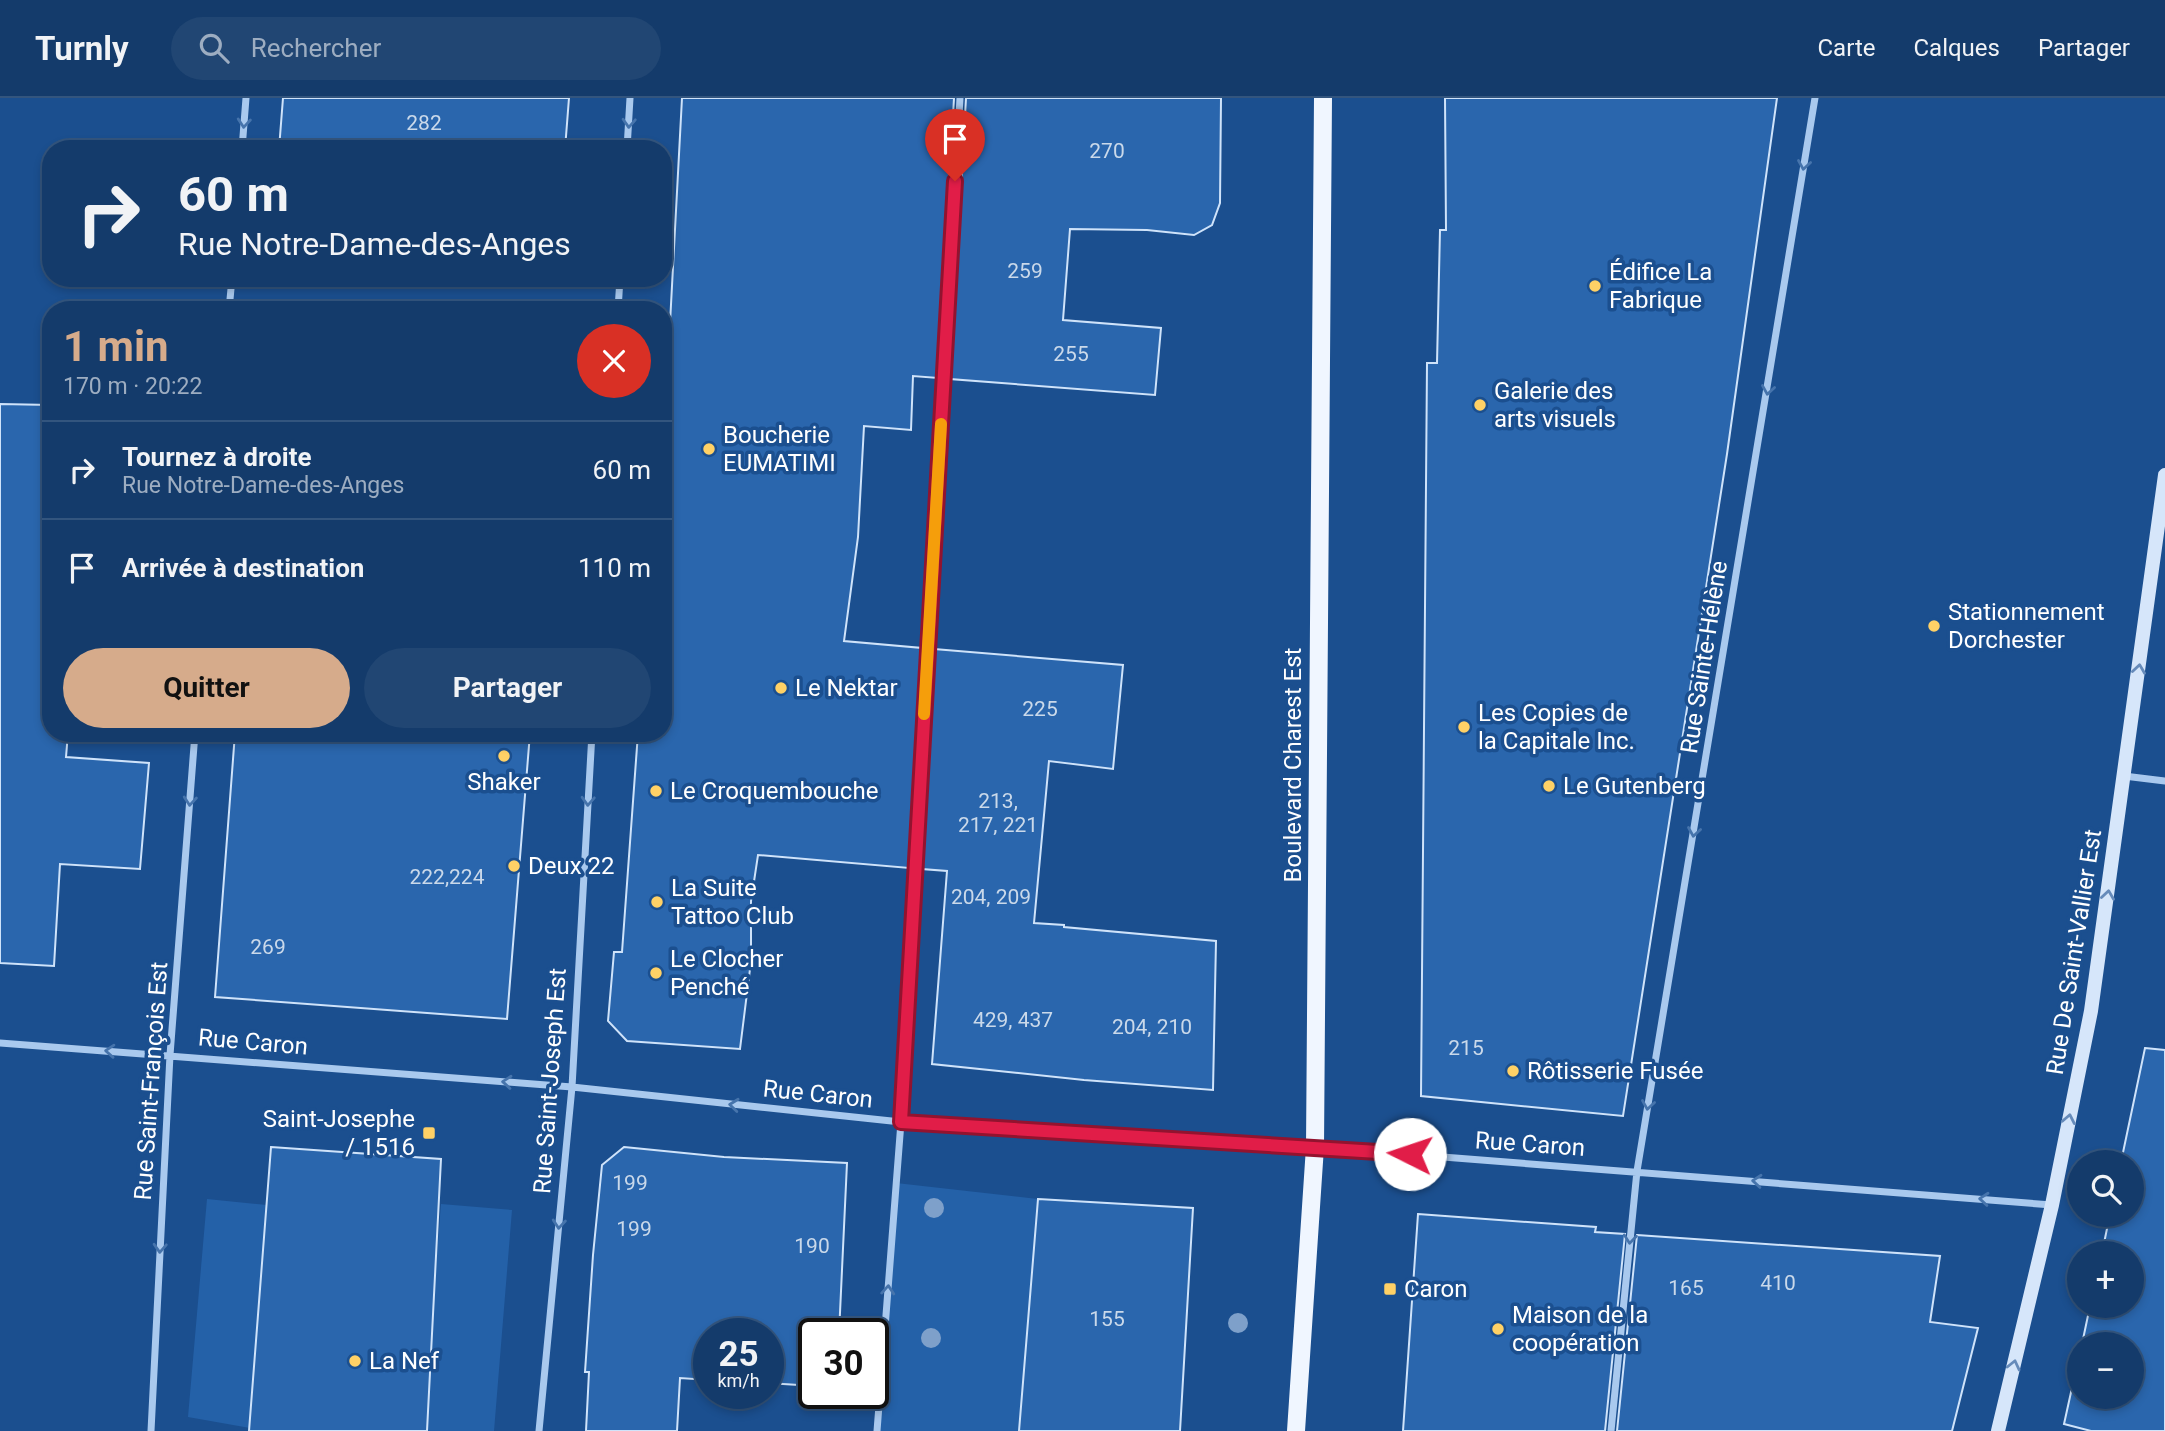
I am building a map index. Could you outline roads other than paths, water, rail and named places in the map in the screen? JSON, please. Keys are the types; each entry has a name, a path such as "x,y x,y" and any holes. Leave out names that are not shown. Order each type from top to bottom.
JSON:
{"main road":[{"name":"Boulevard Charest Est","path":"1296,1431 1315,1147 1323,98"}],"street":[{"path":"243,140 246,98"},
{"path":"628,140 631,98"},
{"path":"877,1431 901,1122 960,98"},
{"name":"Rue Sainte-Hélène","path":"1611,1431 1637,1171 1815,98"},
{"name":"Rue De Saint-Vallier Est","path":"1998,1431 2052,1205 2091,1011 2165,475"},
{"name":"Rue Saint-François Est","path":"151,1431 170,1055 194,742"},
{"name":"Rue Saint-Joseph Est","path":"539,1431 572,1087 591,742"},
{"path":"2124,776 2165,781"},
{"name":"Rue Caron","path":"0,1042 572,1087 901,1122 1315,1147 2052,1205"}],"place":[{"name":"Édifice La Fabrique","path":"1595,286"},
{"name":"Galerie des arts visuels","path":"1480,405"},
{"name":"Boucherie EUMATIMI","path":"709,449"},
{"name":"Stationnement Dorchester","path":"1934,626"},
{"name":"Le Nektar","path":"781,688"},
{"name":"Les Copies de la Capitale Inc.","path":"1464,727"},
{"name":"Shaker","path":"504,756"},
{"name":"Le Gutenberg","path":"1549,786"},
{"name":"Le Croquembouche","path":"656,791"},
{"name":"Deux 22","path":"514,866"},
{"name":"La Suite Tattoo Club","path":"657,902"},
{"name":"Le Clocher Penché","path":"656,973"},
{"name":"Rôtisserie Fusée","path":"1513,1071"},
{"name":"Saint-Josephe / 1516","path":"429,1133"},
{"name":"Caron","path":"1390,1289"},
{"name":"Maison de la coopération","path":"1498,1329"},
{"name":"La Nef","path":"355,1361"}]}
